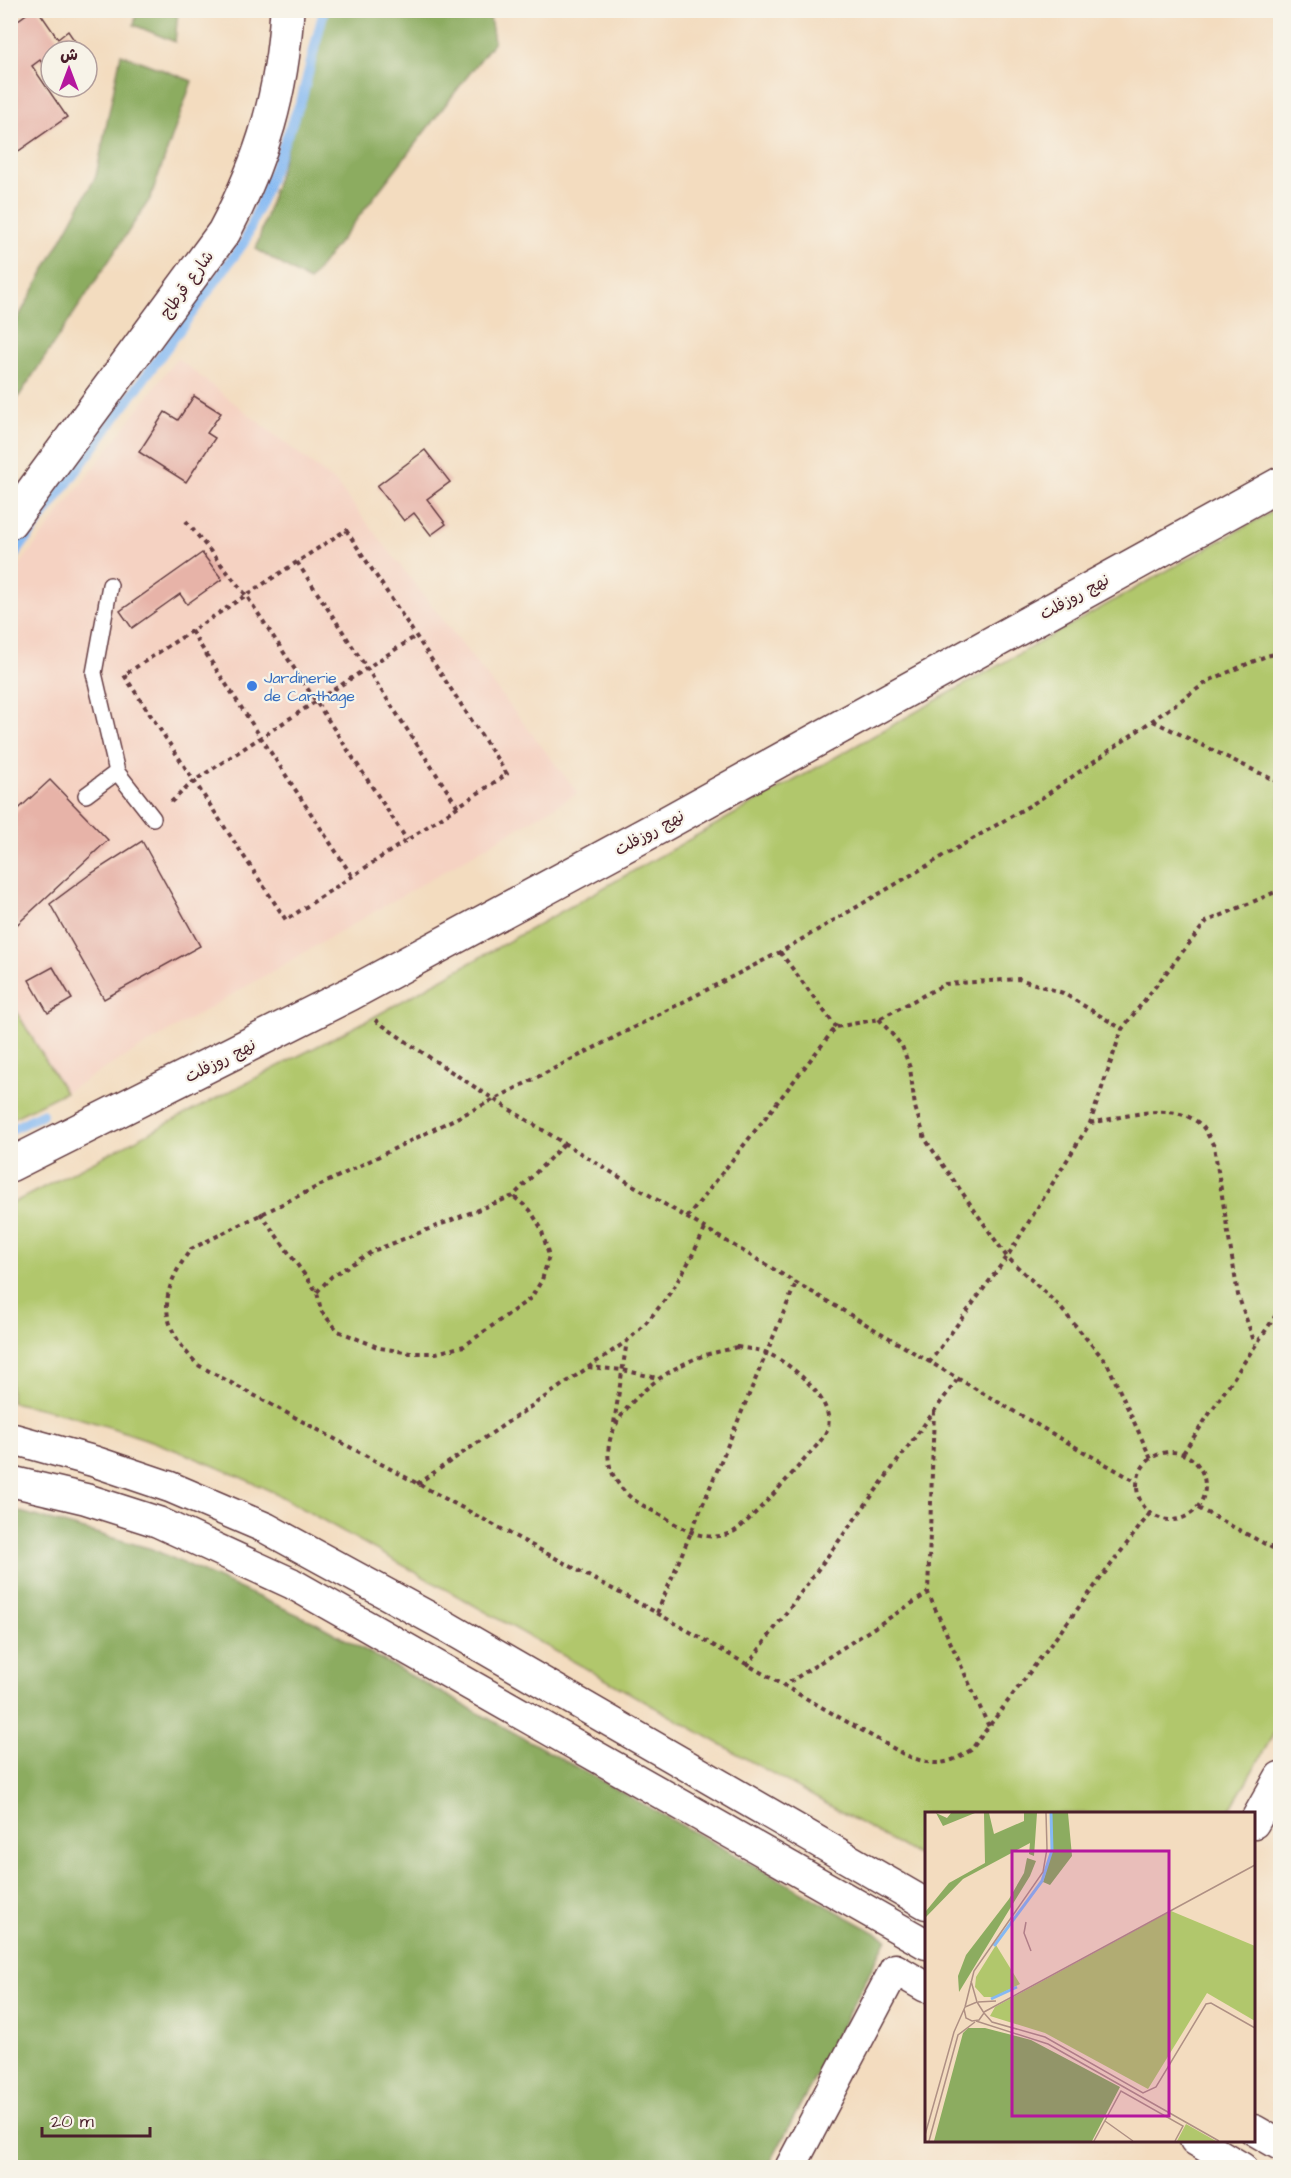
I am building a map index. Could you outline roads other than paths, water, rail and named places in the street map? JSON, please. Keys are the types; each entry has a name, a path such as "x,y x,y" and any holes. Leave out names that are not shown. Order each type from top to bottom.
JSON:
{"street":[{"name":"شارع قرطاج","path":"10,522 224,232 242,199 266,141 285,42 287,10"},
{"name":"نهج روزفلت","path":"10,1165 350,994 659,827 1281,484"},
{"path":"10,1438 93,1461 170,1487 266,1528 449,1628 925,1903"},
{"path":"10,1481 86,1499 158,1522 291,1582 923,1934 896,1969 790,2168"},
{"path":"1255,1822 1281,1777"},
{"path":"896,1969 925,1986"},
{"path":"1255,2131 1281,2145"},
{"path":"1198,2142 1242,2168"}],"lane":[{"path":"110,585 94,673 117,772 153,818"},
{"path":"86,795 117,772"}],"waterway":[{"path":"10,561 245,241 302,98 324,10"},
{"path":"10,1130 42,1114"}],"place":[{"name":"Jardinerie de Carthage","path":"252,686"}]}
